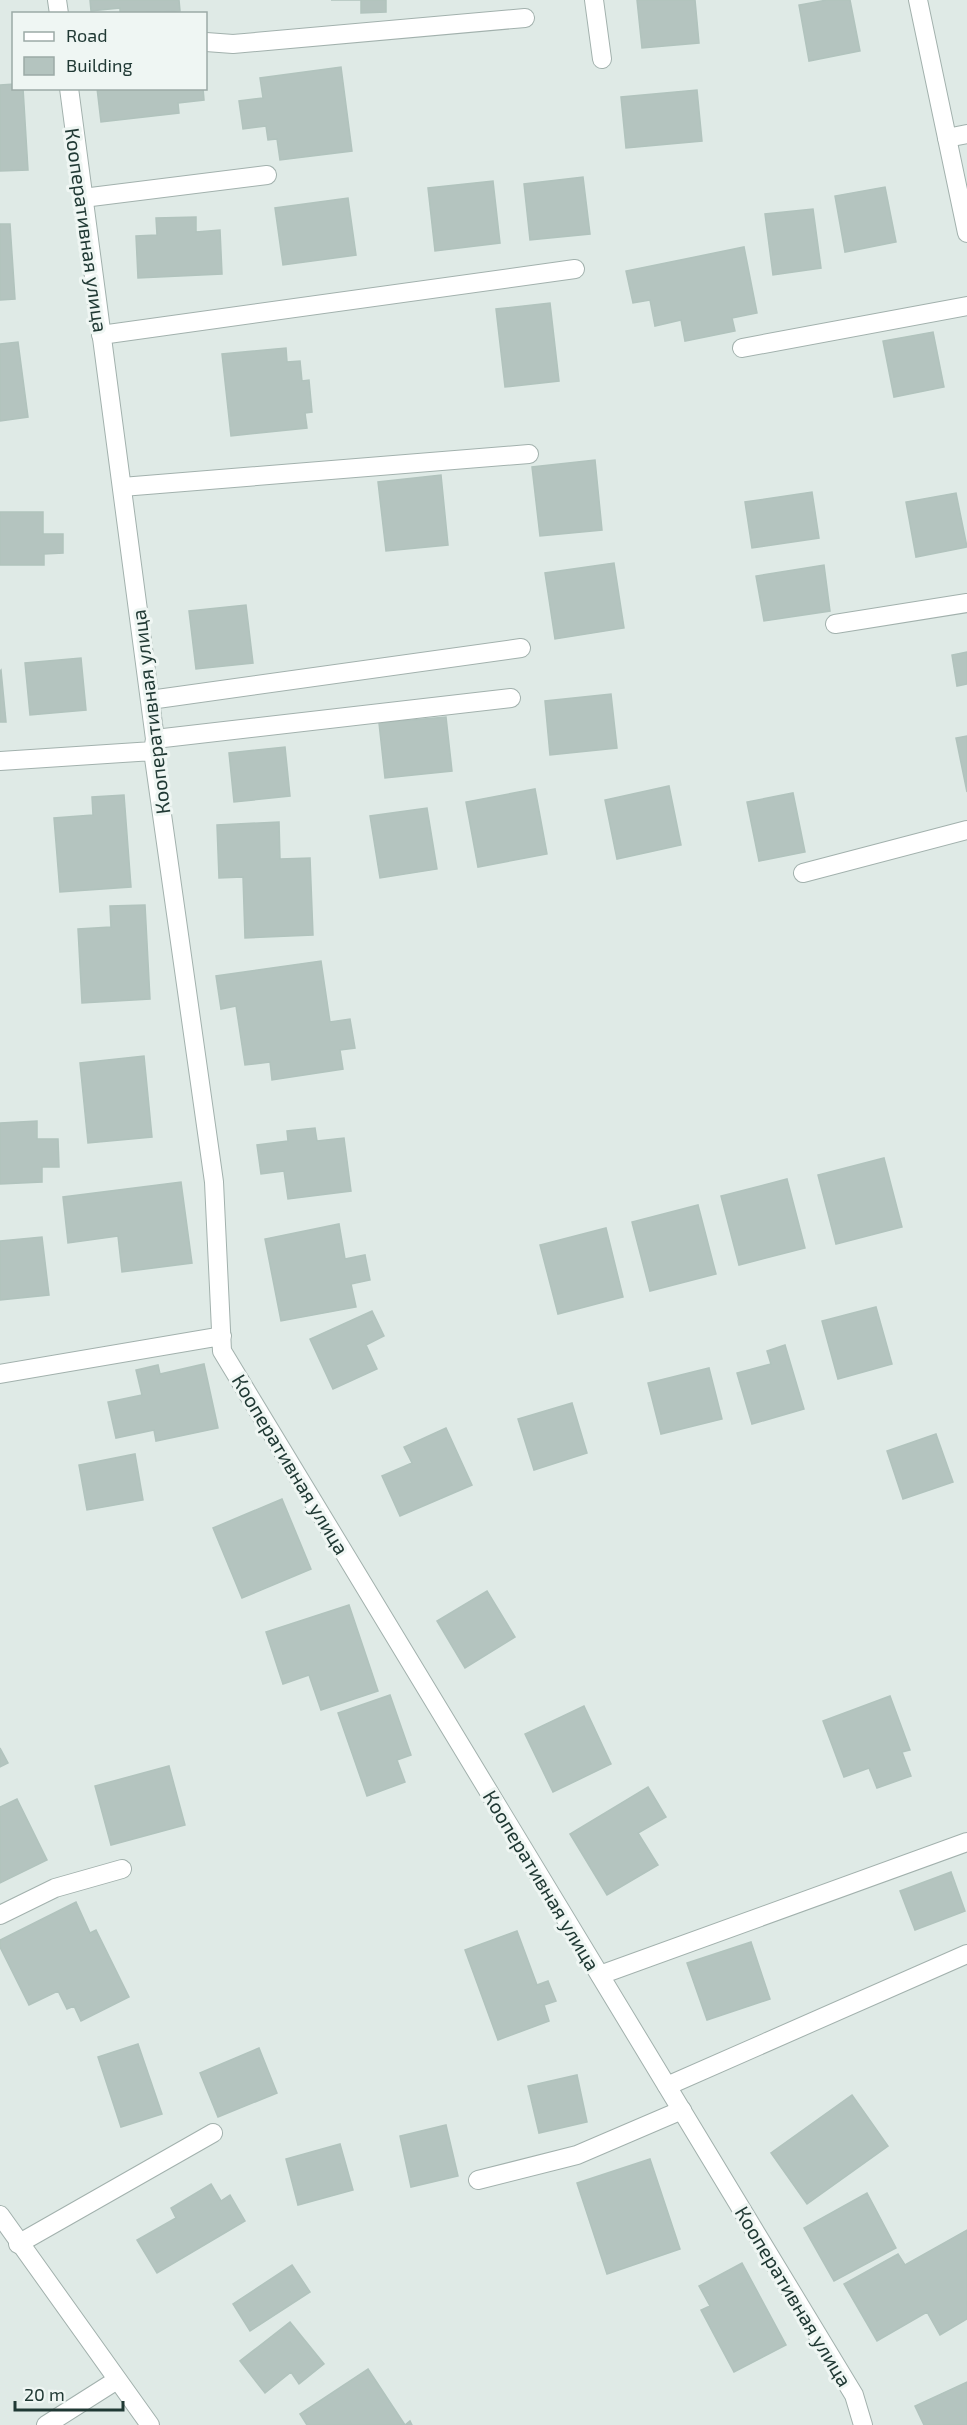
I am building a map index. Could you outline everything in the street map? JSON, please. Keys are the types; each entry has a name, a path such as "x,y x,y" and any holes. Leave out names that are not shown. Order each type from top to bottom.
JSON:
{"street":[{"path":"594,0 602,59"},
{"path":"918,0 967,233"},
{"path":"207,42 233,44 525,18"},
{"name":"Кооперативная улица","path":"69,90 150,700 154,745 214,1182 222,1351 854,2395 862,2425"},
{"path":"947,138 967,134"},
{"path":"83,198 267,175"},
{"path":"101,334 575,269"},
{"path":"742,348 967,306"},
{"path":"122,488 529,454"},
{"path":"835,624 967,603"},
{"path":"150,700 521,648"},
{"path":"0,761 154,745 511,698"},
{"path":"803,873 967,830"},
{"path":"0,1374 222,1336"},
{"path":"600,1975 967,1842"},
{"path":"0,1915 55,1888 122,1869"},
{"path":"667,2086 967,1954"},
{"path":"478,2180 577,2155 682,2110"},
{"path":"18,2244 213,2133"},
{"path":"0,2215 18,2244 150,2425"},
{"path":"46,2425 117,2380"}],"building":[{"path":"90,0 179,0 180,11 120,12 120,8 91,11"},
{"path":"361,0 386,0 386,12 361,13"},
{"path":"637,0 695,0 699,43 642,48"},
{"path":"827,0 850,0 860,51 809,61 799,5"},
{"path":"341,67 352,151 280,160 277,139 268,140 266,126 243,129 239,101 263,98 260,78"},
{"path":"12,84 12,90 23,90 28,170 0,171 0,85"},
{"path":"97,90 203,90 204,100 178,103 179,113 101,122"},
{"path":"697,90 702,141 626,148 621,97"},
{"path":"583,177 590,234 530,240 524,184"},
{"path":"493,181 500,243 435,251 428,188"},
{"path":"885,187 896,242 845,252 835,196"},
{"path":"348,198 356,255 283,265 275,208"},
{"path":"813,209 821,268 773,275 765,214"},
{"path":"196,217 196,232 220,230 222,274 138,278 136,236 157,235 156,218"},
{"path":"0,224 10,224 15,299 0,300"},
{"path":"744,247 757,313 732,318 735,331 685,341 681,320 655,326 650,300 633,303 626,271"},
{"path":"550,303 559,381 505,387 496,309"},
{"path":"933,332 944,387 894,397 883,341"},
{"path":"18,342 28,417 0,421 0,344"},
{"path":"286,348 287,362 300,361 302,381 309,380 312,412 305,413 307,428 231,436 222,354"},
{"path":"595,460 602,530 540,536 532,467"},
{"path":"441,475 448,545 386,551 378,482"},
{"path":"812,492 819,538 752,548 745,502"},
{"path":"956,493 967,547 916,557 906,502"},
{"path":"0,512 43,512 43,534 63,534 63,553 44,554 44,565 0,565"},
{"path":"614,563 624,628 555,639 545,573"},
{"path":"824,565 830,611 764,621 756,576"},
{"path":"246,605 253,663 196,669 189,611"},
{"path":"967,652 967,684 957,686 952,655"},
{"path":"81,658 86,710 30,715 25,663"},
{"path":"1,670 6,722 0,722"},
{"path":"611,694 617,748 550,755 545,701"},
{"path":"446,717 452,771 385,778 379,723"},
{"path":"967,736 967,792 956,738"},
{"path":"285,747 290,796 234,802 229,753"},
{"path":"669,786 681,845 617,859 605,800"},
{"path":"535,789 547,854 478,867 466,802"},
{"path":"793,793 805,852 759,861 747,802"},
{"path":"124,795 131,887 60,892 54,818 93,815 92,797"},
{"path":"427,808 437,869 380,878 370,816"},
{"path":"279,822 280,859 310,858 313,935 245,938 243,877 219,878 217,825"},
{"path":"145,905 150,999 82,1003 78,929 111,927 110,906"},
{"path":"321,961 330,1022 350,1019 355,1048 340,1050 343,1069 272,1080 270,1062 245,1065 236,1006 221,1009 216,976"},
{"path":"144,1056 152,1137 88,1143 80,1063"},
{"path":"37,1121 37,1139 58,1139 59,1167 42,1167 42,1182 0,1184 0,1123"},
{"path":"315,1128 317,1141 344,1138 351,1191 288,1199 284,1171 261,1174 257,1145 288,1141 287,1131"},
{"path":"884,1158 902,1227 836,1244 818,1175"},
{"path":"787,1179 805,1248 739,1265 721,1196"},
{"path":"181,1182 192,1263 122,1272 118,1236 68,1243 63,1197"},
{"path":"698,1205 716,1274 650,1291 632,1222"},
{"path":"339,1224 345,1259 365,1255 370,1280 351,1284 356,1307 281,1321 265,1239"},
{"path":"606,1228 623,1297 558,1314 540,1245"},
{"path":"42,1237 49,1295 0,1300 0,1241"},
{"path":"876,1307 892,1364 838,1379 822,1321"},
{"path":"372,1311 384,1336 366,1345 377,1369 333,1389 310,1339"},
{"path":"785,1345 804,1409 752,1424 737,1373 771,1364 767,1351"},
{"path":"204,1364 218,1428 156,1441 154,1430 116,1438 108,1402 142,1395 136,1370 158,1365 160,1374"},
{"path":"709,1368 722,1419 661,1434 648,1383"},
{"path":"572,1403 587,1453 534,1470 518,1419"},
{"path":"446,1428 472,1485 400,1516 382,1476 412,1463 404,1447"},
{"path":"936,1434 953,1482 903,1499 887,1451"},
{"path":"135,1454 143,1500 87,1510 79,1465"},
{"path":"282,1499 311,1569 242,1598 213,1528"},
{"path":"487,1591 515,1637 465,1668 437,1621"},
{"path":"349,1605 378,1691 321,1710 309,1675 283,1684 266,1632"},
{"path":"390,1695 411,1755 397,1760 405,1782 367,1796 338,1713"},
{"path":"890,1696 910,1750 902,1752 911,1776 877,1788 869,1768 844,1777 823,1721"},
{"path":"584,1706 611,1764 553,1792 525,1734"},
{"path":"0,1748 8,1763 0,1767"},
{"path":"169,1766 185,1825 111,1845 95,1786"},
{"path":"648,1787 666,1817 638,1833 658,1865 607,1895 570,1834"},
{"path":"17,1799 47,1860 0,1883 0,1807"},
{"path":"951,1872 965,1911 915,1930 900,1891"},
{"path":"76,1902 90,1933 96,1930 129,1997 81,2021 74,2006 67,2009 58,1991 29,2005 0,1947 0,1940"},
{"path":"517,1931 537,1985 548,1981 556,2001 544,2005 549,2021 498,2040 465,1950"},
{"path":"751,1942 770,1999 707,2020 687,1963"},
{"path":"138,2044 162,2114 121,2127 98,2057"},
{"path":"259,2048 277,2093 218,2117 200,2073"},
{"path":"577,2075 587,2122 539,2133 528,2086"},
{"path":"852,2095 888,2146 807,2204 771,2153"},
{"path":"446,2125 458,2176 411,2187 400,2136"},
{"path":"340,2144 353,2190 298,2205 286,2159"},
{"path":"650,2159 680,2249 607,2274 577,2183"},
{"path":"211,2184 221,2201 230,2195 245,2221 157,2273 137,2240 176,2218 171,2208"},
{"path":"867,2193 896,2248 834,2281 804,2228"},
{"path":"967,2230 967,2319 940,2335 927,2312 877,2341 844,2284 898,2254 905,2265"},
{"path":"742,2263 786,2345 734,2372 701,2310 710,2306 699,2286"},
{"path":"292,2265 310,2292 250,2331 233,2304"},
{"path":"290,2322 324,2364 299,2384 291,2372 265,2393 240,2361"},
{"path":"368,2369 405,2425 307,2425 300,2414"},
{"path":"967,2382 967,2425 924,2425 915,2406"}]}
